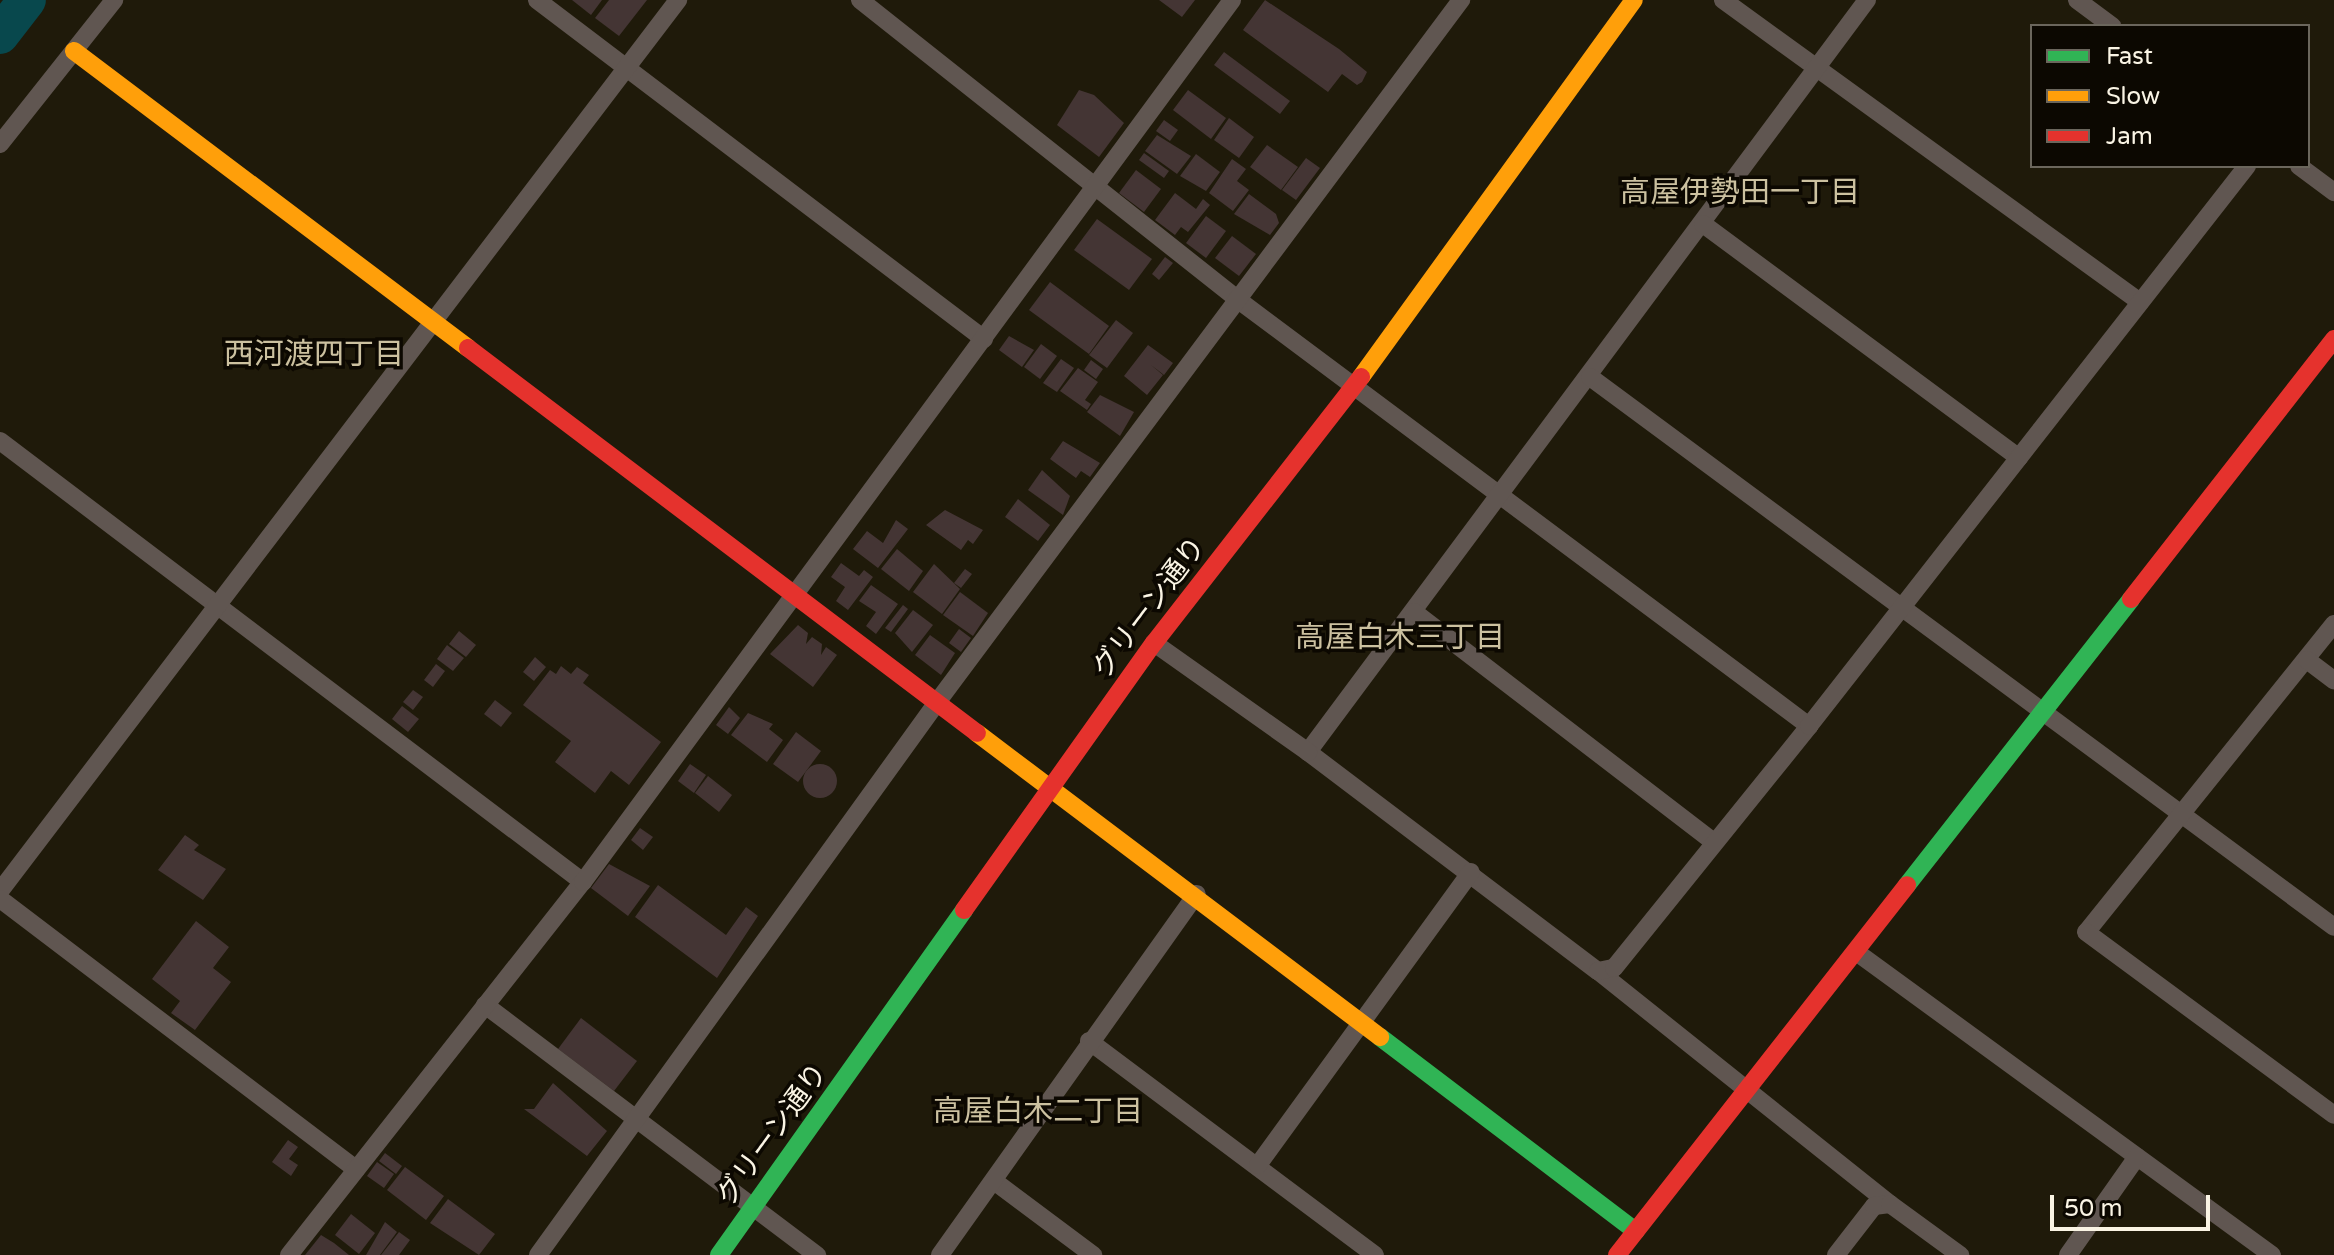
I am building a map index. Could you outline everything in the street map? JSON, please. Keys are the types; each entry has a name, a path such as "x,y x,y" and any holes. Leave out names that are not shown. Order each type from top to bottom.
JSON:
{"street":[{"path":"0,144 114,0"},
{"path":"537,0 984,339"},
{"path":"0,891 678,0"},
{"path":"860,0 1237,299 1809,726"},
{"path":"289,1255 583,882 1232,0"},
{"path":"538,1255 938,701 1461,0"},
{"name":"グリーン通り","path":"719,1255 1052,791 1154,643 1353,387 1634,0"},
{"path":"1723,0 2140,302"},
{"path":"1308,752 1590,377 1867,0"},
{"path":"2077,0 2109,24"},
{"path":"74,51 437,319 1052,791 1197,894 1636,1231"},
{"path":"1598,971 1614,968 1809,726 2245,168"},
{"path":"2302,168 2334,192"},
{"path":"1703,224 2019,458"},
{"path":"1617,1255 1748,1088 1859,954 2041,714 2334,339"},
{"path":"1590,377 2041,714 2334,927"},
{"path":"0,441 220,602 583,882"},
{"path":"1414,612 1714,842"},
{"path":"2334,624 2086,932 2334,1115"},
{"path":"1154,643 1471,872 1748,1088 1890,1204 1960,1255"},
{"path":"2307,660 2334,680"},
{"path":"1258,1165 1360,1017 1471,872"},
{"path":"940,1255 1089,1041 1197,894"},
{"path":"0,899 356,1169"},
{"path":"1859,954 2272,1255"},
{"path":"485,1005 817,1255"},
{"path":"1089,1041 1375,1255"},
{"path":"2068,1255 2137,1157"},
{"path":"994,1181 1093,1255"},
{"path":"1836,1255 1874,1206 1890,1204"}],"building":[{"path":"572,0 602,0 591,15"},
{"path":"609,0 647,0 619,36 595,18"},
{"path":"1159,0 1195,0 1182,17"},
{"path":"1265,0 1339,49 1367,72 1362,82 1357,85 1342,74 1328,92 1243,30"},
{"path":"1224,52 1290,101 1280,114 1214,65"},
{"path":"1079,90 1094,95 1124,123 1099,157 1057,125"},
{"path":"1188,90 1226,118 1211,139 1173,110"},
{"path":"1229,118 1254,137 1239,158 1214,140"},
{"path":"1164,120 1178,130 1170,141 1156,131"},
{"path":"1157,135 1191,156 1177,174 1145,151"},
{"path":"1267,145 1298,167 1281,190 1250,167"},
{"path":"1144,153 1169,171 1164,178 1139,160"},
{"path":"1196,154 1220,172 1206,191 1180,176"},
{"path":"1306,158 1320,168 1296,200 1282,190"},
{"path":"1232,159 1246,169 1237,181 1249,190 1233,211 1209,193"},
{"path":"1136,170 1161,189 1144,212 1119,193"},
{"path":"1175,193 1196,209 1203,199 1210,205 1188,232 1181,227 1175,235 1155,220"},
{"path":"1249,194 1276,214 1279,223 1270,235 1234,214"},
{"path":"1206,216 1226,231 1206,258 1186,243"},
{"path":"1097,219 1152,259 1129,290 1074,250"},
{"path":"1232,236 1256,254 1239,276 1215,258"},
{"path":"1165,257 1173,263 1159,280 1152,274"},
{"path":"1050,282 1109,326 1089,354 1029,310"},
{"path":"1116,320 1133,333 1107,368 1089,355"},
{"path":"1009,336 1034,350 1022,367 999,350"},
{"path":"1041,344 1057,356 1040,379 1024,367"},
{"path":"1148,345 1173,363 1164,375 1151,365 1163,375 1147,395 1124,376"},
{"path":"1061,359 1074,368 1057,392 1043,383"},
{"path":"1091,360 1103,369 1096,379 1084,370"},
{"path":"1078,368 1098,382 1085,400 1091,404 1087,410 1060,391"},
{"path":"1100,395 1134,412 1120,436 1087,412"},
{"path":"1063,441 1100,463 1090,477 1081,471 1076,478 1050,459"},
{"path":"1042,470 1070,496 1063,515 1028,490"},
{"path":"1018,499 1050,525 1038,541 1005,517"},
{"path":"945,510 983,530 973,544 968,540 961,550 926,525"},
{"path":"896,520 908,529 878,568 853,549 867,531 883,543"},
{"path":"897,549 923,571 909,591 881,569"},
{"path":"841,563 859,576 864,570 873,577 848,610 836,601 845,587 831,577"},
{"path":"934,564 960,589 942,614 913,592"},
{"path":"965,569 972,574 961,588 954,583"},
{"path":"871,585 898,604 876,634 866,626 876,612 859,601"},
{"path":"960,592 988,613 973,636 943,615"},
{"path":"903,605 908,609 891,632 885,628"},
{"path":"913,610 933,625 912,652 895,633"},
{"path":"798,625 808,633 806,644 812,637 822,644 821,655 826,647 837,655 813,687 770,654"},
{"path":"959,629 971,638 961,652 949,643"},
{"path":"459,631 476,645 466,657 449,644"},
{"path":"930,635 955,653 941,675 915,655"},
{"path":"447,645 464,658 453,671 437,659"},
{"path":"535,657 546,667 534,681 523,672"},
{"path":"436,664 445,671 433,687 424,680"},
{"path":"561,666 571,674 577,667 589,675 583,683 661,742 629,785 611,771 595,793 555,762 571,741 523,705 550,670 556,674"},
{"path":"413,690 423,697 413,710 403,702"},
{"path":"495,700 512,713 501,727 484,714"},
{"path":"402,706 419,719 408,732 392,719"},
{"path":"729,707 740,718 728,734 716,725"},
{"path":"748,713 773,724 769,729 783,740 767,762 731,735"},
{"path":"796,732 821,751 798,782 773,764"},
{"path":"690,764 706,775 694,793 678,781"},
{"path":"820,764 832,769 837,781 832,793 820,798 808,793 803,781 808,769"},
{"path":"708,776 732,795 719,812 695,793"},
{"path":"640,828 653,837 643,850 631,840"},
{"path":"185,835 199,845 194,850 226,869 203,900 158,870"},
{"path":"609,864 650,886 628,916 591,888"},
{"path":"658,885 726,935 746,907 758,916 717,978 635,917"},
{"path":"196,921 229,947 213,968 231,982 195,1030 171,1013 180,1001 152,979"},
{"path":"581,1018 637,1061 614,1091 558,1049"},
{"path":"553,1083 607,1131 587,1156 524,1109 534,1109"},
{"path":"288,1140 298,1147 289,1159 298,1165 291,1176 272,1162"},
{"path":"385,1153 402,1166 396,1174 379,1161"},
{"path":"377,1162 394,1174 384,1188 367,1176"},
{"path":"405,1167 444,1196 426,1220 387,1190"},
{"path":"448,1199 495,1234 479,1255 430,1223"},
{"path":"351,1214 375,1233 359,1254 335,1235"},
{"path":"385,1222 397,1232 380,1255 366,1255"},
{"path":"399,1232 410,1240 399,1255 381,1255"},
{"path":"321,1235 334,1243 349,1255 305,1255"}],"waterway":[{"path":"0,35 27,0"}],"traffic: fast":[{"path":"1907,885 2131,599"},
{"path":"719,1255 964,910"},
{"path":"1380,1037 1636,1231"}],"traffic: slow":[{"path":"1361,377 1634,0"},
{"path":"74,51 468,348"},
{"path":"977,733 1380,1037"}],"traffic: jam":[{"path":"2131,599 2334,339"},
{"path":"468,348 977,733"},
{"path":"964,910 1154,643 1361,377"},
{"path":"1617,1255 1907,885"}],"district":[{"name":"高屋伊勢田一丁目","path":"1740,193"},
{"name":"西河渡四丁目","path":"314,355"},
{"name":"高屋白木三丁目","path":"1400,638"},
{"name":"高屋白木二丁目","path":"1038,1112"}]}
